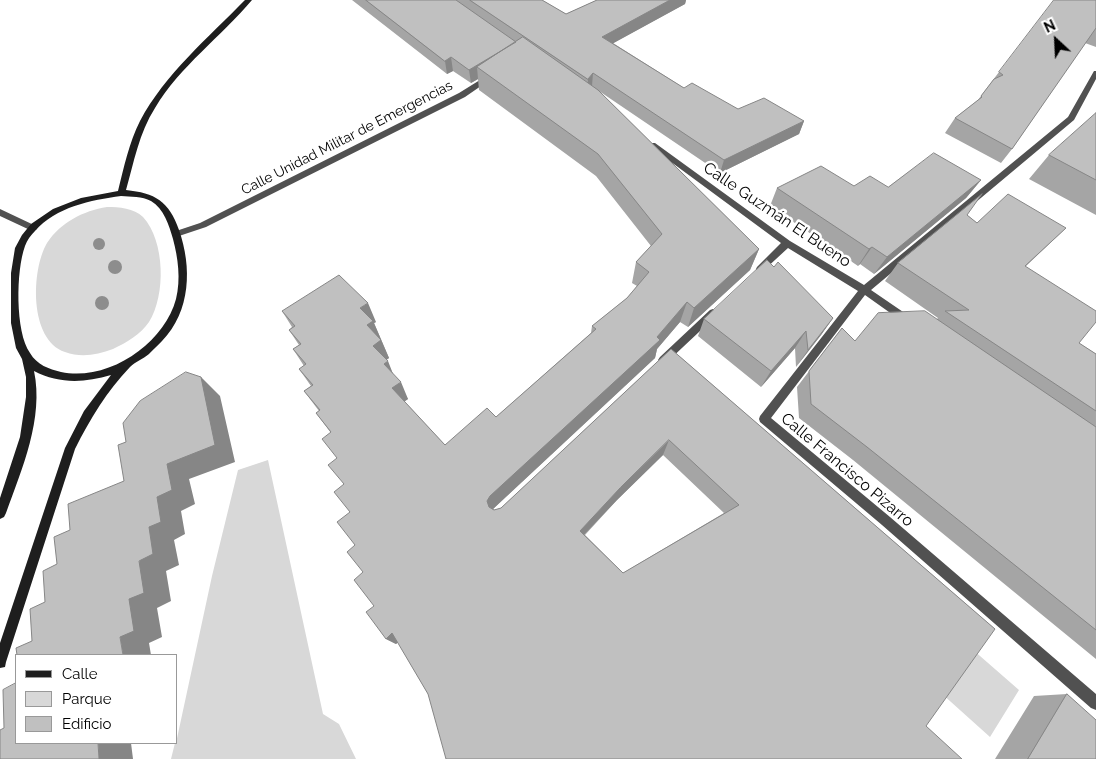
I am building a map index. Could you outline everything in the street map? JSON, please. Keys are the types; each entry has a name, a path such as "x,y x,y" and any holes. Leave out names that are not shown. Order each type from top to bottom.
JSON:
{"main road":[{"path":"121,192 130,157 144,121 161,94 249,0"},
{"path":"0,513 28,422 33,394 32,375 18,341 14,320 16,269 24,238 46,217 62,208 86,199 121,192 146,196 159,202 176,234 181,254 183,279 180,302 170,324 158,339 129,363 103,390 85,418 70,448 0,662"},
{"path":"27,360 43,372 59,378 92,376 129,363"}],"street":[{"name":"Calle Unidad Militar de Emergencias","path":"176,234 203,225 462,95 499,71"},
{"name":"Calle Francisco Pizarro","path":"1096,73 1071,118 864,290 764,419 886,521 1096,703"},
{"name":"Calle Guzmán El Bueno","path":"642,138 787,243 864,290 916,326"},
{"path":"0,212 33,228"},
{"path":"0,221 13,219"},
{"path":"755,273 787,243"},
{"path":"655,367 720,307"}],"green space":[{"path":"107,207 131,210 139,214 150,227 156,240 161,268 155,311 149,322 138,334 113,349 89,355 71,354 53,345 45,334 39,319 36,303 38,270 47,243 59,229 66,223 89,211"},
{"path":"268,460 323,714 339,724 356,759 171,759 175,744 178,744 178,734 212,576 238,470"},
{"path":"972,649 1019,690 990,737 941,693"}],"building":[{"path":"366,0 456,0 516,42 469,70 451,57 445,61"},
{"path":"470,0 542,0 566,14 597,0 670,0 602,37 684,88 692,83 738,109 764,98 804,121 724,160 593,73 588,79"},
{"path":"1054,0 1096,0 1096,28 1012,149 955,118 982,97 994,79 1003,75 999,72"},
{"path":"523,37 598,90 759,249 694,308 687,302 657,337 660,340 490,496 487,501 489,507 494,510 501,508 671,349 995,629 926,726 962,759 446,759 428,694 392,633 386,639 366,612 374,606 354,580 363,572 347,552 355,545 337,522 350,512 334,492 344,484 328,465 337,458 322,439 331,432 316,413 320,410 304,391 313,385 299,369 306,364 293,349 301,344 289,330 295,326 282,311 339,275 368,303 360,308 373,321 367,325 381,340 373,346 388,361 384,364 401,382 392,388 445,445 487,408 496,417 596,329 592,326 627,298 649,272 636,262 662,234 598,154 477,67","holes":["669,440 739,505 623,573 580,531"]},
{"path":"1096,113 1096,180 1049,155"},
{"path":"934,153 981,180 887,257 872,247 869,249 777,188 821,166 854,186 870,176 888,187"},
{"path":"982,194 967,215 977,223 1008,194 1066,228 1025,266 1096,311 1096,322 1079,343 1096,354 1096,411 945,311 969,310 898,263"},
{"path":"767,260 774,267 778,262 833,318 808,350 806,331 771,371 704,319"},
{"path":"925,311 1096,427 1096,630 811,404 809,371 842,328 855,341 878,313"},
{"path":"186,372 201,377 215,445 167,464 172,490 157,497 161,522 149,527 153,554 139,561 144,593 129,599 134,631 120,637 123,654 17,654 16,648 32,641 30,609 45,602 43,571 57,564 54,537 70,530 68,504 124,481 118,445 126,442 123,423 140,401"},
{"path":"15,684 15,744 98,744 99,759 0,759 0,730 4,728 3,690"},
{"path":"1067,694 1096,720 1096,759 1028,759"}]}
